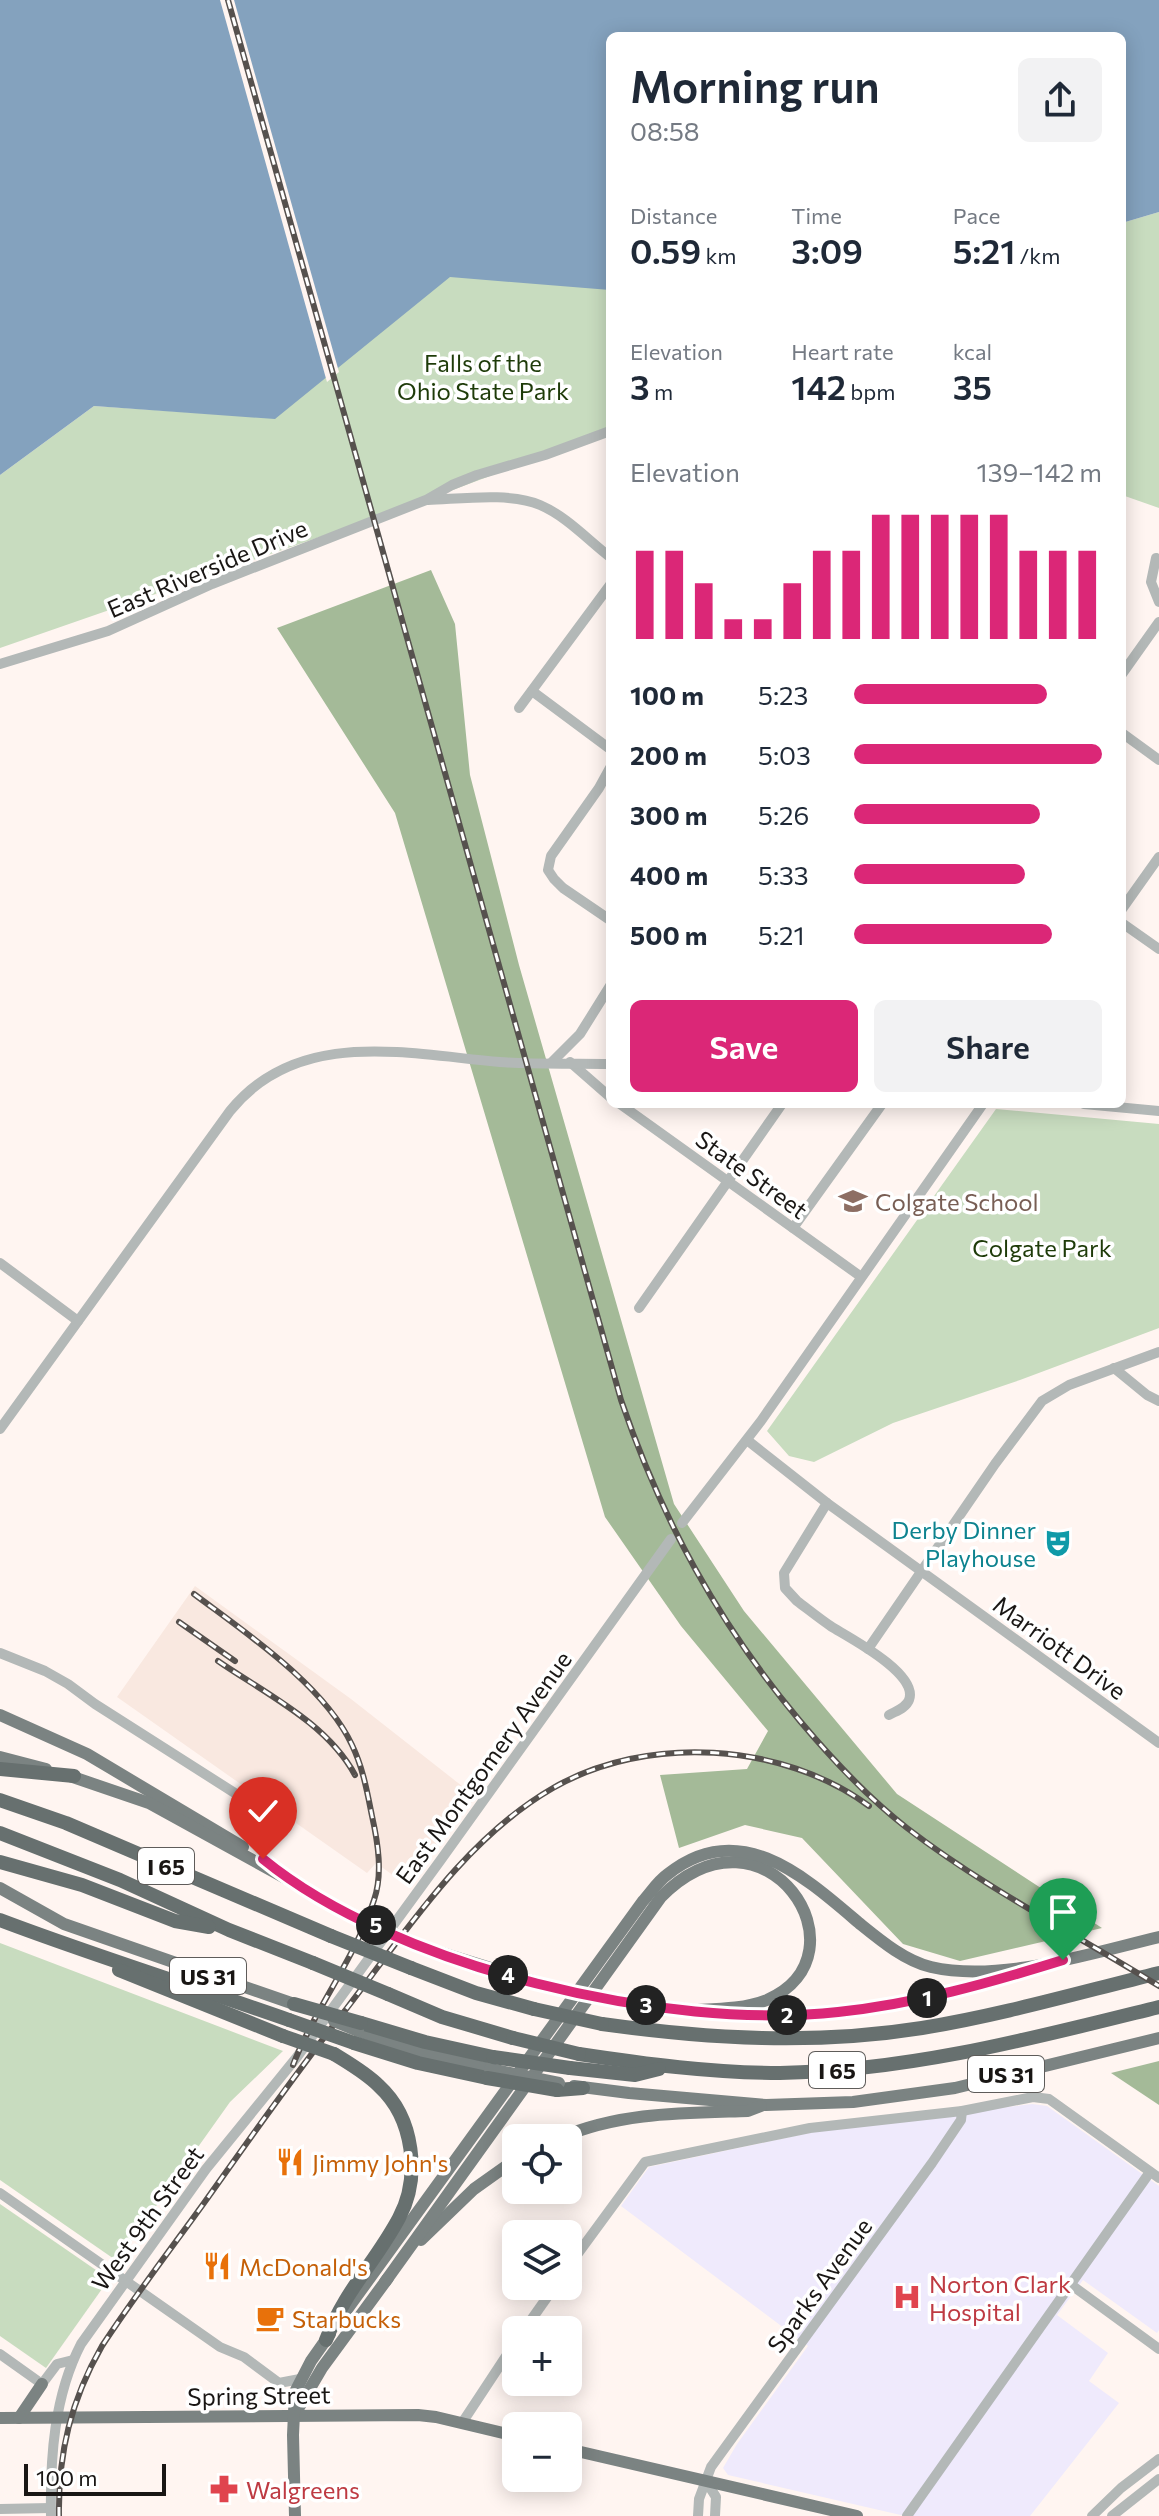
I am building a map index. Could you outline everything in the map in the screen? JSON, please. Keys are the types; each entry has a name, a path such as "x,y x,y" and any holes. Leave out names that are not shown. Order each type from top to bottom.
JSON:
{"highway":[{"path":"0,1769 74,1776"},
{"name":"I 65","path":"0,1800 66,1823 331,1936 476,1993 602,2024 736,2039 859,2036 923,2028 986,2015 1159,1973"},
{"name":"I 65","path":"0,1833 120,1880 229,1930 442,2017 579,2054 667,2066 779,2073 858,2068 951,2056 1159,2007"},
{"path":"0,1862 82,1885 175,1921 229,1930"},
{"path":"0,1920 289,2020 425,2042 490,2068 558,2086 583,2088"},
{"path":"80,1950 117,1969 334,2054 382,2088 398,2112 410,2143 412,2178 397,2222 345,2298 326,2340"},
{"path":"294,2004 418,2063 490,2068 570,2068 635,2075 667,2066"}],"main road":[{"path":"0,1715 87,1754 136,1781 263,1859 294,1884"},
{"path":"0,1757 74,1776 149,1803 347,1912 426,1948 552,1987 616,2001 753,2016 837,2013 936,1996 1159,1937"},
{"path":"295,2516 294,2415 295,2392 300,2379 635,1912 665,1876 682,1863 715,1851 732,1850 761,1855 813,1884 881,1940 927,1967 968,1972 1063,1960"},
{"path":"294,2415 322,2368 661,1897 687,1875 710,1866 743,1864 772,1872 793,1890 805,1911 809,1936 801,1968 788,1986 764,2001 722,2009 694,2010"},
{"name":"US 31","path":"0,1888 64,1924 294,2004"},
{"name":"US 31","path":"583,2088 766,2105 853,2102 955,2088 1159,2038"},
{"path":"582,2130 627,2117 748,2111 766,2105"},
{"path":"385,2282 440,2220 502,2169"},
{"path":"19,2418 42,2384"},
{"name":"Spring Street","path":"0,2418 418,2415 502,2433"},
{"path":"582,2452 857,2516"}],"street":[{"path":"426,500 477,475 606,432"},
{"path":"426,500 492,498 539,504 606,554"},
{"name":"East Riverside Drive","path":"0,664 108,631 212,584 426,500"},
{"path":"1156,558 1151,582 1159,602"},
{"path":"519,708 606,590"},
{"path":"1126,668 1159,622"},
{"path":"532,691 606,746"},
{"path":"1126,736 1159,760"},
{"path":"606,775 551,856 548,870 554,879 606,917"},
{"path":"1126,903 1159,857"},
{"path":"1126,926 1159,949"},
{"path":"552,1062 580,1034 606,992"},
{"path":"0,1429 244,1093 287,1066 314,1056 353,1050 511,1063 606,1064"},
{"path":"570,1062 606,1094"},
{"name":"State Street","path":"626,1108 860,1276"},
{"path":"639,1308 779,1108"},
{"path":"793,1228 879,1108"},
{"path":"682,1523 747,1440 980,1108"},
{"path":"1126,1108 1159,1111"},
{"path":"0,1263 78,1321"},
{"path":"868,1649 1042,1401 1069,1385 1159,1352"},
{"path":"1114,1368 1159,1401"},
{"name":"Marriott Drive","path":"747,1440 827,1503 1159,1743"},
{"path":"827,1503 784,1573 785,1588 797,1601 868,1649 904,1678 910,1694 906,1705 889,1715"},
{"name":"East Montgomery Avenue","path":"297,2057 671,1539"},
{"path":"0,1653 68,1684 252,1804"},
{"name":"West 9th Street","path":"51,2512 53,2441 73,2360 92,2328 206,2169 297,2057"},
{"path":"582,2248 640,2167 650,2161 810,2128 962,2111 1021,2098 1049,2099 1154,2175 1070,2284 907,2516"},
{"name":"Sparks Avenue","path":"698,2516 699,2499 711,2467 954,2131 961,2120 962,2111"},
{"path":"0,2193 220,2347 244,2357 279,2383 300,2379"},
{"path":"1070,2284 1159,2349"},
{"path":"0,2354 42,2384 57,2364 73,2360"},
{"path":"462,2423 502,2362"},
{"path":"1092,2516 1121,2488 1159,2459"},
{"path":"1112,2516 1159,2479"},
{"path":"706,2481 716,2497 715,2516"},
{"path":"0,2509 51,2512"}],"shaded area":[{"path":"195,1586 351,1699 476,1797 408,1886 376,1863 367,1873 117,1697"},
{"name":"Norton Clark Hospital","path":"1032,2104 1047,2106 1159,2186 1159,2330 1157,2333 1083,2280 1057,2315 1108,2353 1089,2381 1119,2403 1030,2516 905,2516 728,2475 723,2468 737,2444 808,2346 621,2206 649,2167 813,2132"}],"green space":[{"name":"Falls of the Ohio State Park","path":"606,139 606,432 426,500 0,648 0,475 94,406 275,418"},
{"path":"1159,212 1159,508 1126,496 1126,222"},
{"path":"431,570 455,624 470,775 519,965 674,1504 744,1611 897,1794 1102,1928 960,1961 903,1944 802,1838 745,1825 679,1848 660,1775 747,1769 768,1731 681,1626 605,1517 395,813 277,628"},
{"name":"Colgate Park","path":"996,1109 1159,1124 1159,1328 893,1423 814,1462 789,1456 767,1431"},
{"path":"0,1943 283,2051 230,2102 117,2261 0,2180"},
{"path":"1159,2061 1159,2105 1111,2073"},
{"path":"0,2204 109,2279 46,2368 0,2336"}],"water":[{"path":"0,0 1159,0 1159,212 1126,222 1126,32 606,32 606,290 450,277 275,419 94,406 0,475"}],"pier":[{"path":"220,0 234,0 339,372 327,382"}],"railway":[{"path":"228,0 621,1400 674,1528 718,1608 770,1684 864,1791 907,1828 967,1871 1159,1986"},
{"path":"194,1594 282,1662 323,1702 352,1745 368,1798 379,1858 377,1890 356,1943 293,2065"},
{"path":"179,1622 235,1661"},
{"path":"218,1661 312,1725 329,1740 355,1775"},
{"path":"59,2516 61,2470 68,2428 82,2386 102,2346 274,2104 392,1948 465,1859 493,1832 553,1788 590,1771 630,1759 671,1753 714,1753 756,1758 796,1769 834,1785 869,1806"}],"place":[{"name":"Colgate School","path":"853,1201"},
{"name":"Derby Dinner Playhouse","path":"1058,1543"},
{"name":"Jimmy John's","path":"290,2162"},
{"name":"McDonald's","path":"217,2266"},
{"name":"Norton Clark Hospital","path":"907,2297"},
{"name":"Starbucks","path":"270,2318"},
{"name":"Walgreens","path":"224,2489"}],"route":[{"path":"263,1859 294,1884 426,1948 492,1971 552,1987 652,2006 753,2016 837,2013 936,1996 1063,1960"}]}
